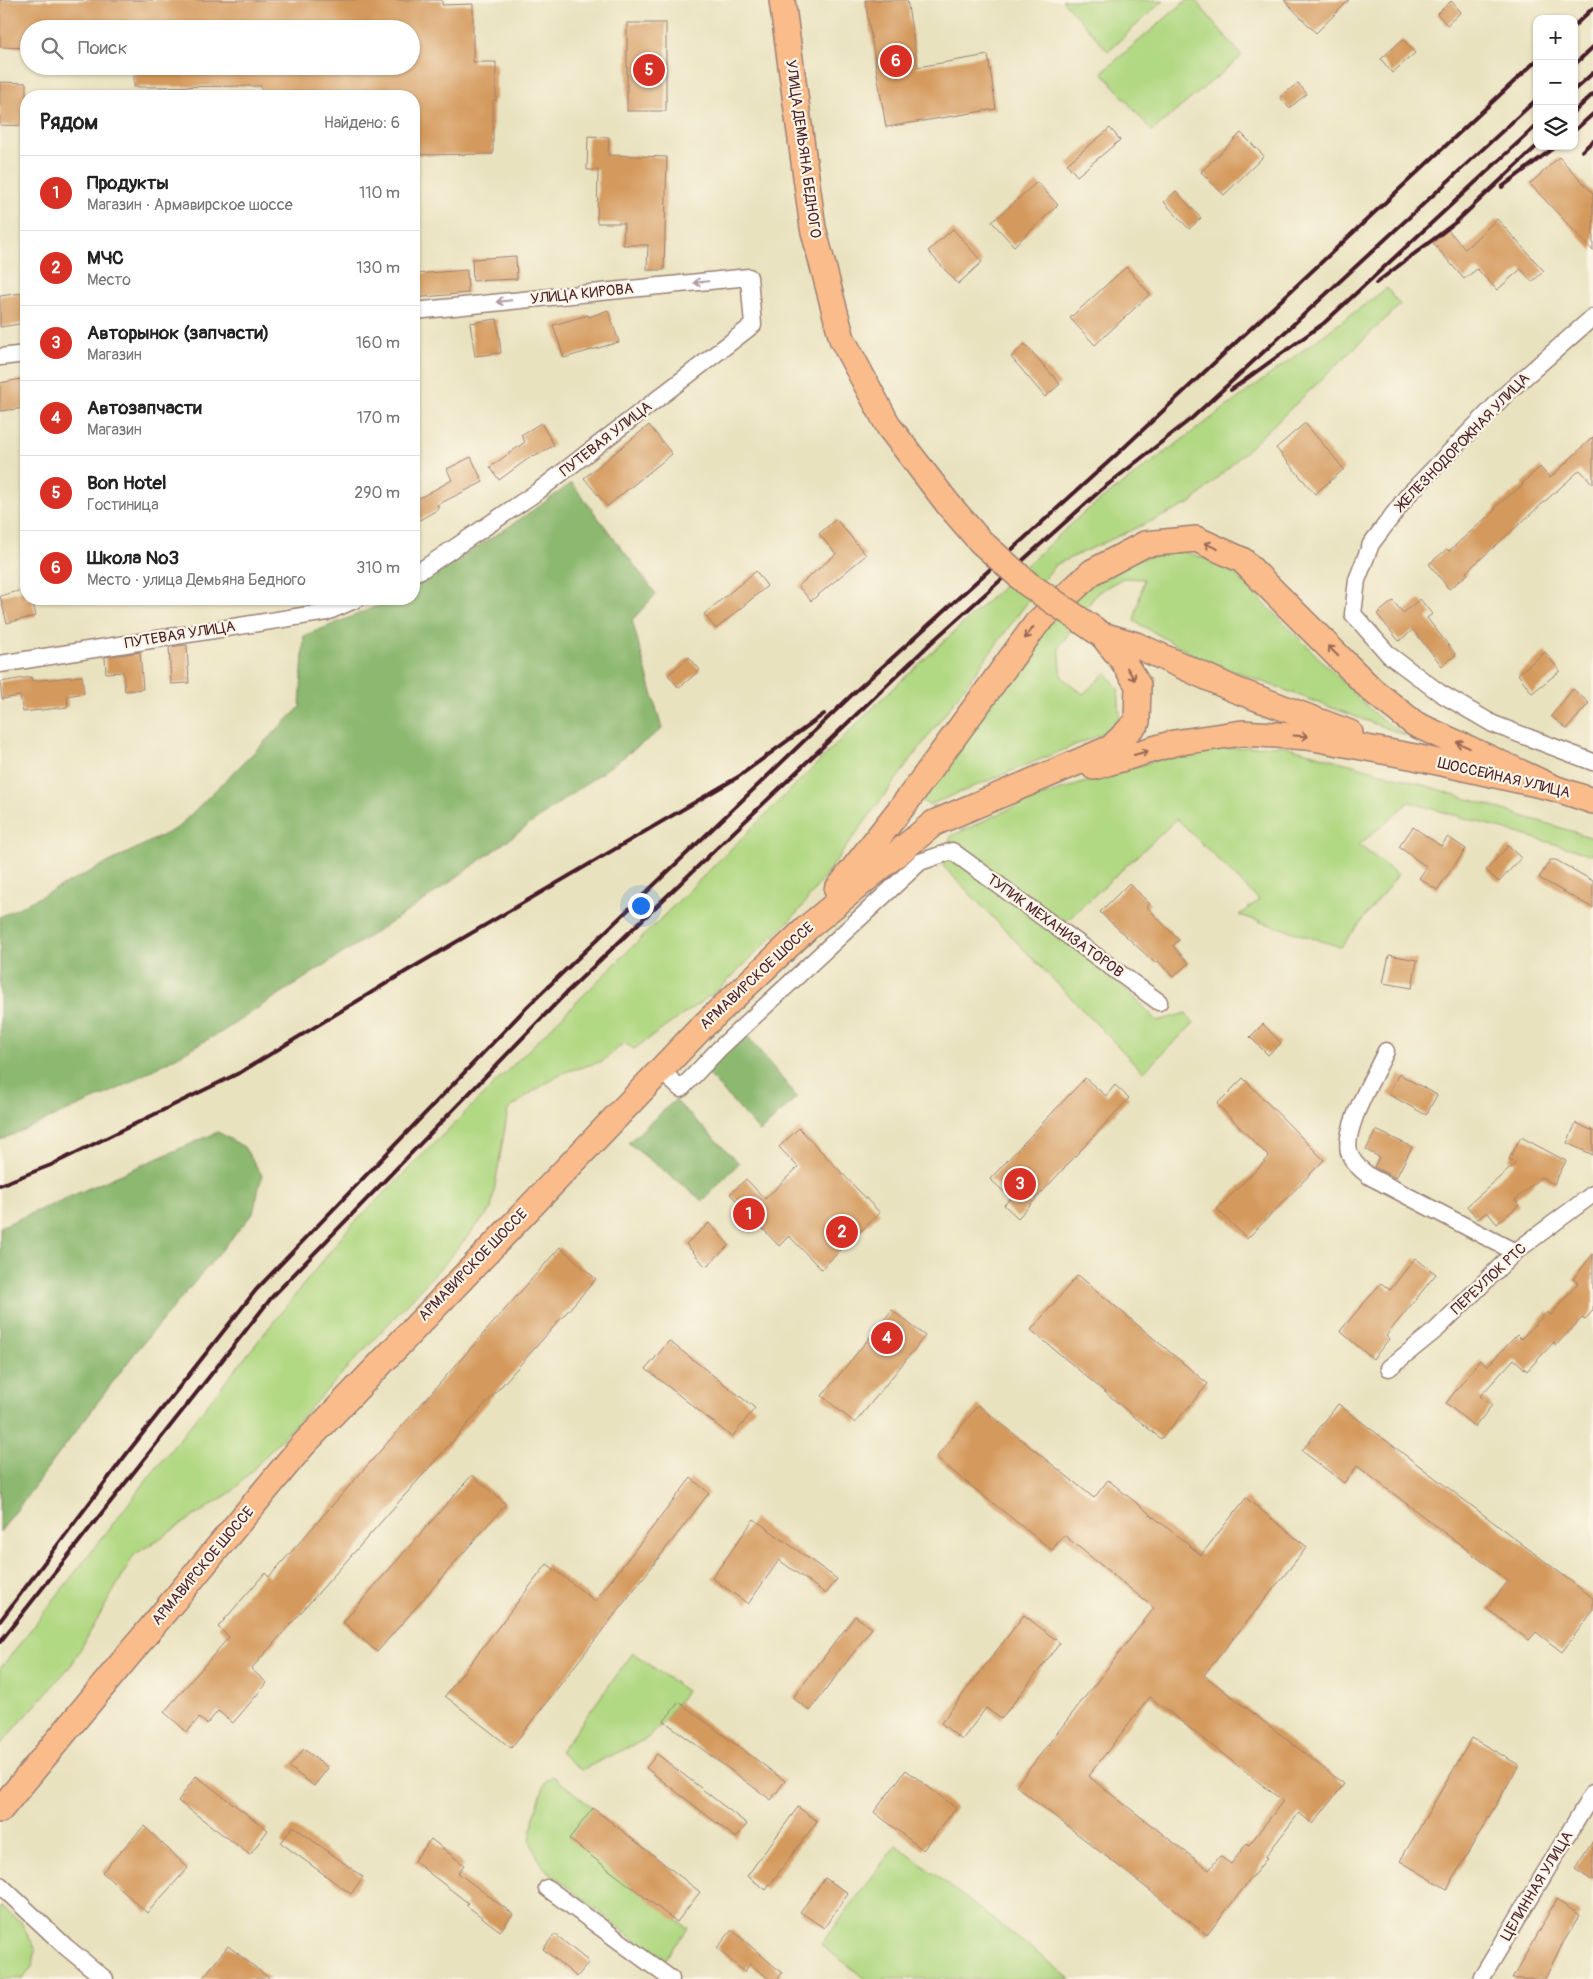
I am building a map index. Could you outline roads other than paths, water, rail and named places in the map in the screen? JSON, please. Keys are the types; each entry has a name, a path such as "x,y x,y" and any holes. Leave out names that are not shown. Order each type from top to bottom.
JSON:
{"main road":[{"name":"УЛИЦА ДЕМЬЯНА БЕДНОГО","path":"782,0 813,228 842,339 888,427 948,504 980,541 1028,584 1102,635"},
{"path":"807,928 909,798 1037,623 1092,572 1145,544 1196,539 1242,560 1372,690 1415,724 1554,788"},
{"path":"1102,635 1136,645 1233,689 1415,757"},
{"path":"1010,791 1111,748 1137,722 1138,685 1123,661 1102,635"},
{"path":"1010,791 1174,744 1242,733 1308,736 1415,757"},
{"name":"ШОССЕЙНАЯ УЛИЦА","path":"1415,757 1554,788 1593,801"},
{"name":"АРМАВИРСКОЕ ШОССЕ","path":"0,1810 302,1446 660,1070 807,928 934,823 1010,791"}],"street":[{"name":"УЛИЦА КИРОВА","path":"420,310 750,277"},
{"name":"ПУТЕВАЯ УЛИЦА","path":"420,570 537,492 753,325 750,277"},
{"name":"ЖЕЛЕЗНОДОРОЖНАЯ УЛИЦА","path":"1593,317 1508,392 1408,495 1371,544 1357,580 1353,614 1389,655 1440,693 1493,724 1593,762"},
{"path":"0,357 20,355"},
{"name":"ПУТЕВАЯ УЛИЦА","path":"0,664 327,612 343,605"},
{"name":"ТУПИК МЕХАНИЗАТОРОВ","path":"660,1070 680,1089 726,1042 920,862 952,851 1159,1002"},
{"path":"1386,1051 1350,1127 1349,1152 1356,1165 1369,1176 1515,1252"},
{"name":"ПЕРЕУЛОК РТС","path":"1389,1368 1437,1329 1515,1252 1593,1194"},
{"name":"ЦЕЛИННАЯ УЛИЦА","path":"1481,1979 1593,1793"},
{"path":"0,1885 66,1947 105,1979"},
{"path":"547,1888 671,1979"}],"railway":[{"path":"1578,22 1593,8"},
{"path":"1578,61 1593,47"},
{"path":"0,1621 128,1452 256,1290 528,1006 858,689 1115,456 1533,64"},
{"path":"1578,86 1593,73"},
{"path":"1578,108 1593,94"},
{"path":"0,1642 272,1297 568,991 934,640 1101,490 1192,418 1533,103"},
{"path":"1578,127 1593,114"},
{"path":"1231,390 1324,323 1533,129"},
{"path":"1582,151 1593,141"},
{"path":"1376,283 1456,222 1533,150"},
{"path":"1502,187 1551,150"},
{"path":"0,1185 51,1165 241,1072 405,972 738,777 824,714"}],"place":[{"name":"Школа №3","path":"896,61"},
{"name":"Bon Hotel","path":"649,70"},
{"name":"Авторынок (запчасти)","path":"1020,1184"},
{"name":"Продукты","path":"749,1214"},
{"name":"МЧС","path":"842,1232"},
{"name":"Автозапчасти","path":"887,1338"}]}
